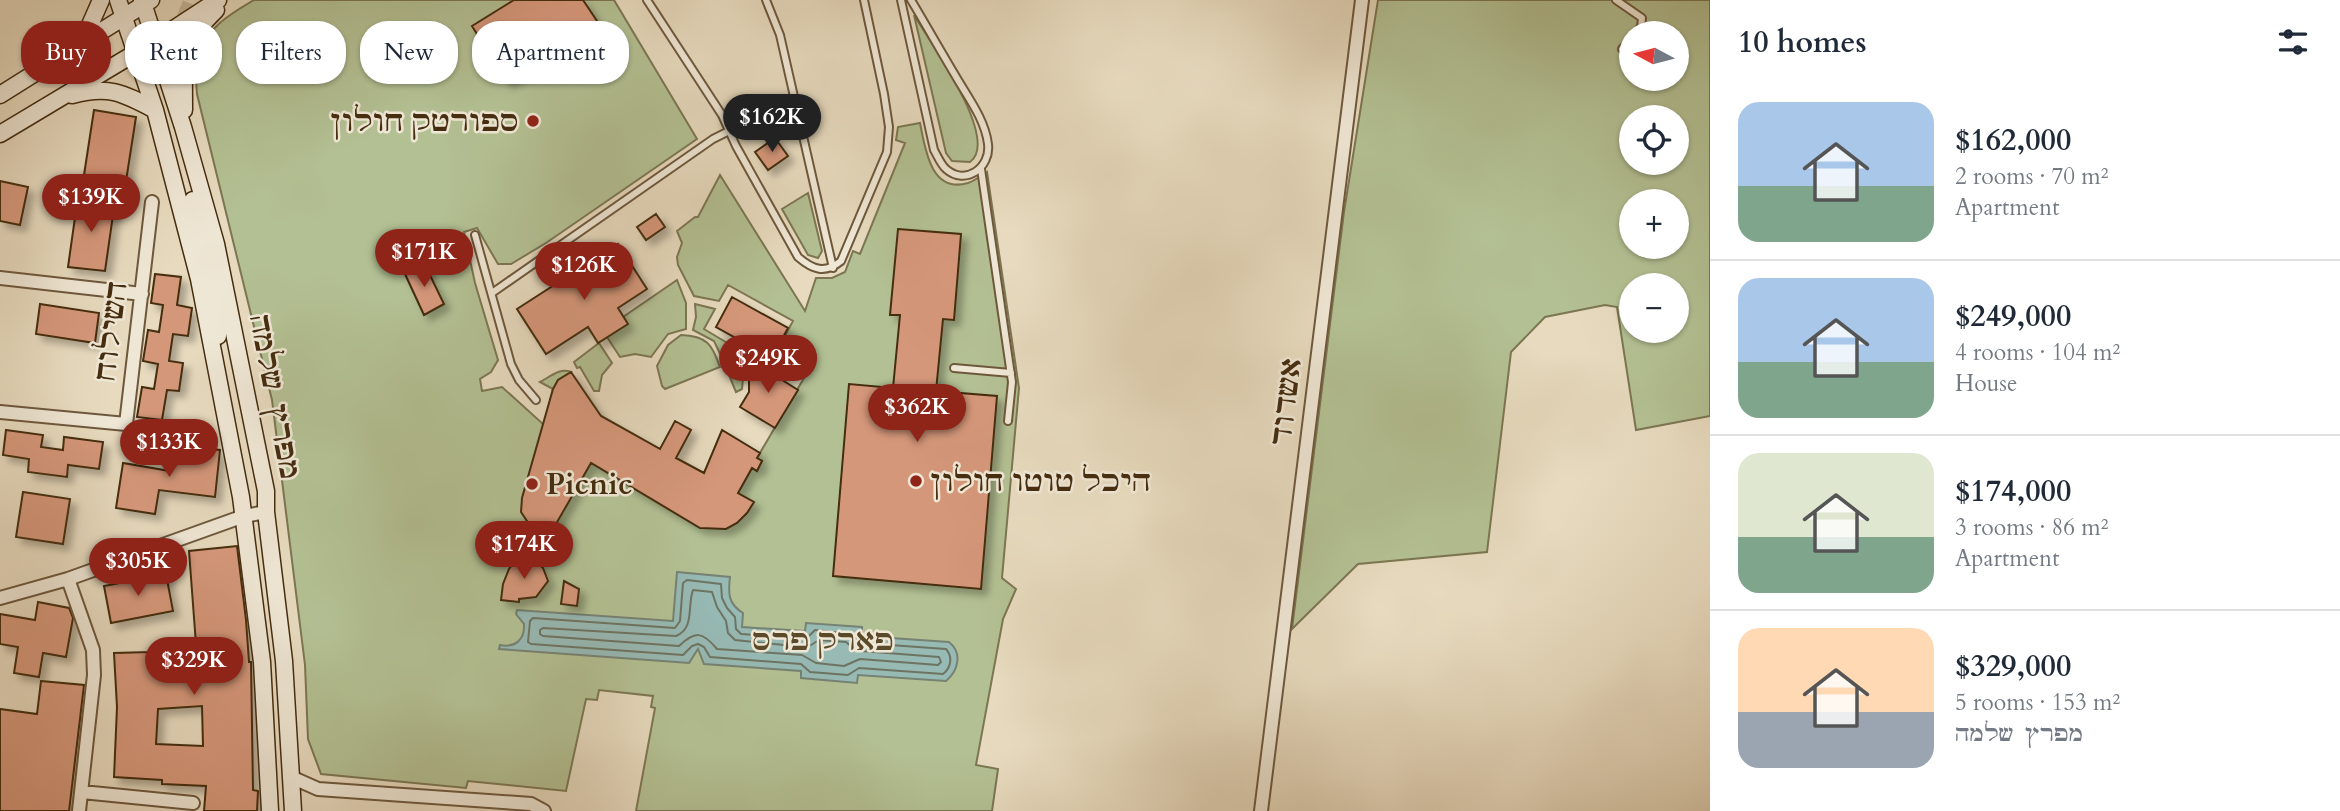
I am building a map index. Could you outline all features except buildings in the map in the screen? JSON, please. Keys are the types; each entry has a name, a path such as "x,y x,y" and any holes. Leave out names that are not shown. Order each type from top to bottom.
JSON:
{"street":[{"path":"92,21 101,0"},
{"name":"מפרץ שלמה","path":"118,0 125,22"},
{"path":"186,21 218,0"},
{"path":"219,384 217,297 178,125 185,53 192,37 204,21 226,0"},
{"name":"אשדוד","path":"1261,811 1362,0"},
{"path":"111,25 146,1"},
{"name":"מפרץ שלמה","path":"146,1 152,21"},
{"path":"0,134 125,58"},
{"path":"0,95 21,82"},
{"name":"מפרץ שלמה","path":"146,84 199,279 244,516 262,662 270,811"},
{"name":"מפרץ שלמה","path":"168,84 223,275 266,491 266,512 284,661 293,811"},
{"path":"47,104 75,94 99,90 118,91 155,110"},
{"name":"השילוח","path":"0,412 126,424 152,202"},
{"path":"0,278 142,294"},
{"path":"0,598 68,579 244,516 266,512"},
{"path":"68,579 93,650 94,674 79,811"},
{"path":"291,777 318,789 531,804 544,811"},
{"path":"82,792 193,803"},
{"path":"508,811 524,804"}],"lane":[{"path":"647,0 722,115 798,257 822,270 833,268 841,261 887,152 889,127 864,0"},
{"path":"766,0 780,35 833,268"},
{"path":"901,0 934,150 945,169 959,175 976,173 986,160 988,144 976,111 911,0"},
{"path":"1616,0 1643,18 1642,21"},
{"path":"492,293 706,144 729,131"},
{"path":"981,169 1011,373 1009,421"},
{"path":"475,235 511,365 519,380 536,400"},
{"path":"954,368 1011,373"}],"green space":[{"name":"פארק פרס","path":"254,0 614,0 627,21 472,21 472,84 629,84 629,25 697,139 511,264 498,264 477,228 464,232 475,283 498,360 491,372 480,379 482,391 502,387 544,425 553,389 540,382 559,372 571,372 558,380 554,389 738,493 752,468 757,471 762,461 757,458 804,378 771,361 793,321 728,285 719,301 694,296 678,265 677,257 682,243 677,231 698,217 720,175 805,311 816,278 832,278 845,272 853,251 860,254 905,143 896,140 898,127 920,123 927,155 937,175 945,182 955,185 968,183 987,172 1019,388 1002,578 1016,589 1003,619 976,765 998,769 992,811 636,811 655,708 651,707 653,696 599,690 597,700 586,699 566,791 468,781 466,788 321,774 308,739 305,665 272,400 197,94 197,84 222,84 222,21"},
{"path":"1378,0 1710,0 1710,416 1636,430 1623,343 1689,343 1689,273 1619,273 1619,320 1617,307 1605,305 1545,317 1511,352 1487,552 1358,564 1292,629 1344,212"},
{"path":"914,15 970,112 977,150 970,162 952,161 946,153"},
{"path":"808,193 822,251 818,258 808,255 782,209"},
{"path":"677,280 686,303 686,329 668,334 651,357 635,354 620,357 607,337 623,317"},
{"path":"695,304 715,309 704,329 734,347 724,362 714,341 693,330"},
{"path":"681,335 703,339 711,347 720,367 665,389 657,366 668,345"},
{"path":"599,343 612,363 602,375 599,391 594,391 580,367 577,368 574,362"},
{"path":"740,350 757,360 744,368 742,389 736,392 727,370"}],"water":[{"path":"677,572 730,577 730,598 734,606 743,613 742,627 805,631 806,623 862,627 862,636 949,642 956,651 956,667 946,681 858,675 857,683 801,678 801,671 704,664 698,649 689,663 499,649 500,645 518,642 523,634 524,624 516,614 517,610 673,621"}],"tunnel":[{"path":"172,89 177,43 192,0"}],"place":[{"name":"ספורטק חולון","path":"533,121"},
{"name":"היכל טוטו חולון","path":"916,481"},
{"name":"Picnic","path":"532,484"}]}
